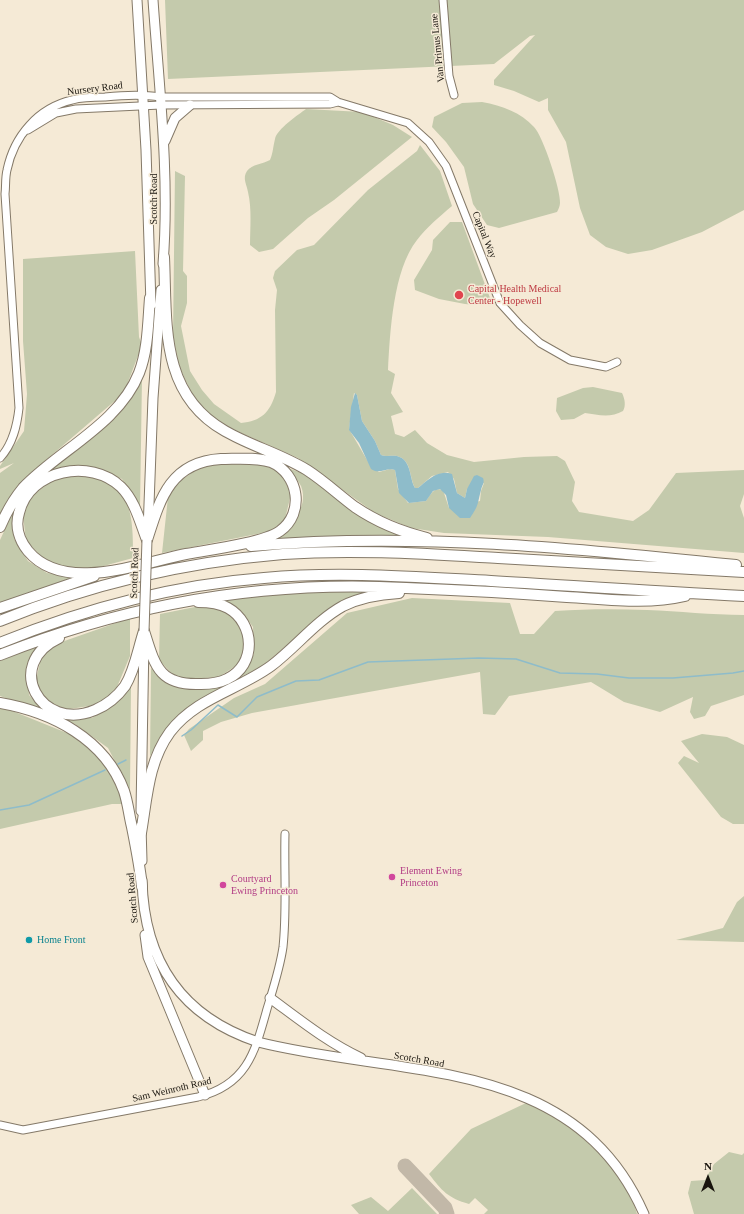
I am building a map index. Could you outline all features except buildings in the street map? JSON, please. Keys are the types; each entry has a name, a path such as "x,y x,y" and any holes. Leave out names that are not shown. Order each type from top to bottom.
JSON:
{"highway":[{"path":"164,257 168,341 172,364 186,393 206,418 232,435 300,466 376,520 418,536 459,543"},
{"path":"0,527 10,507 24,488 105,419 129,393 142,364 150,298"},
{"path":"247,459 268,461 284,470 293,483 296,501 293,515 285,527 269,536 94,572 68,573 48,567 32,556 22,541 17,524 20,508 30,491 46,479 63,472 80,470 104,476 116,483 127,495 135,509 147,540 165,491 174,479 189,468 210,460 247,459"},
{"path":"201,551 312,542 376,541 459,543 643,555 744,566"},
{"path":"0,620 44,604 128,579 204,564 284,554 401,552 744,572"},
{"path":"0,608 119,568"},
{"path":"0,643 74,616 144,597 190,588 263,578 335,575 415,576 744,596"},
{"path":"0,655 53,635 122,615 217,595 298,587 360,586 637,600 670,600 697,594"},
{"path":"141,833 151,770 158,752 175,726 199,706 270,666 328,616 350,603 370,597 400,592 488,593"},
{"path":"144,631 156,667 166,678 175,682 194,684 220,682 232,677 242,668 248,654 249,640 245,626 235,613 223,606 211,603 194,602 163,606"},
{"path":"122,615 60,638 47,645 40,652 32,666 31,682 37,696 46,706 58,713 75,715 92,712 110,702 126,684 144,631"},
{"path":"0,703 29,711 62,724 90,742 104,757 114,772 126,797 138,856 142,887"}],"main road":[{"name":"Scotch Road","path":"137,0 144,106 149,226 153,398"},
{"name":"Scotch Road","path":"153,0 165,196 164,257 153,398 147,540 141,729 141,833 144,914 149,936 157,957 169,977 187,1001 218,1025 241,1037 258,1042 477,1082 520,1095 549,1108 578,1126 602,1148 629,1184 644,1214"},
{"path":"163,146 175,118 190,105"},
{"path":"144,914 145,942 148,957 205,1095"},
{"path":"270,998 336,1046 362,1058 381,1064"}],"street":[{"name":"Van Primus Lane","path":"443,0 450,76 454,95"},
{"name":"Nursery Road","path":"0,458 12,440 17,424 19,408 5,194 6,171 12,154 20,137 34,118 54,106 72,100 143,94 160,101"},
{"name":"Capital Way","path":"160,101 330,97 338,102 408,123 429,142 446,166 500,303 520,325 540,343 570,360 589,365 606,366 617,362"},
{"name":"Nursery Road","path":"20,137 37,124 56,113 76,109 144,106 160,101"},
{"name":"Capital Way","path":"160,101 190,105 288,105 330,104 338,102"},
{"name":"Sam Weinroth Road","path":"0,1125 23,1130 205,1095 222,1088 238,1076 248,1063 258,1042 283,942 285,834"}],"green space":[{"path":"165,0 744,0 744,210 702,232 652,250 628,254 606,247 590,235 580,208 566,142 548,110 548,98 539,102 514,91 494,85 494,80 535,35 530,36 494,64 168,79"},
{"path":"482,102 511,110 523,117 538,132 551,164 558,187 560,203 557,212 499,228 487,225 473,204 464,167 446,142 432,127 434,117 462,103"},
{"path":"306,109 362,112 393,125 412,137 334,200 308,218 273,249 259,252 250,245 250,205 245,176 247,171 252,167 270,160 277,135 288,122"},
{"path":"420,145 440,171 452,206 429,226 417,240 409,253 398,285 394,302 388,370 395,374 391,393 403,412 391,416 395,434 404,437 415,430 427,443 447,455 474,462 524,457 557,456 565,461 575,482 572,501 579,512 633,521 649,510 676,473 744,470 744,494 740,506 744,518 744,553 548,537 444,533 411,528 375,513 298,458 230,428 205,411 191,392 179,366 173,336 175,171 185,176 183,271 187,276 187,303 181,326 190,371 202,390 214,404 241,423 254,420 264,415 268,411 276,392 275,310 277,290 273,278 275,271 297,250 314,245 368,190 417,151","holes":["354,393 357,395 362,421 375,441 381,455 397,456 402,458 408,465 415,488 418,488 432,476 448,472 454,479 457,493 465,498 467,489 484,483 480,501 449,508 443,490 440,489 433,492 426,501 408,503 398,489 395,470 390,469 379,472 370,465 349,429"]},
{"path":"450,222 462,222 490,298 476,305 439,299 415,290 414,280 432,250 433,240"},
{"path":"135,251 139,337 142,345 124,393 25,478 0,514 0,473 14,463 0,469 0,466 24,431 27,394 23,341 23,259"},
{"path":"142,378 140,508 122,479 95,469 70,466 43,474"},
{"path":"593,387 622,393 625,402 623,411 614,415 585,413 574,419 561,420 556,411 557,398 583,388"},
{"path":"223,463 268,464 282,474 291,494 285,519 272,531 162,553 168,497 179,482 198,468"},
{"path":"288,468 310,476 369,521 402,535 273,540 296,517 303,502 301,486"},
{"path":"66,475 87,476 103,480 115,487 123,496 129,508 132,522 133,558 100,567 73,569 48,563 26,541 23,515 31,497 47,484"},
{"path":"19,499 14,521 14,539 28,561 47,573 73,577 0,605 0,540"},
{"path":"306,591 372,591 333,607 262,666 241,677 254,654 253,627 242,612 224,600"},
{"path":"412,598 510,603 520,634 534,634 555,611 635,610 744,615 744,695 711,706 705,716 694,719 690,712 693,697 660,712 624,702 591,682 509,696 495,715 483,714 480,672 252,713 221,722 203,731 203,740 191,751 184,735 189,729 234,698 265,684 347,613"},
{"path":"200,606 226,610 241,627 245,643 240,663 219,677 189,679 174,676 159,660 160,614"},
{"path":"130,618 130,656 117,687 104,701 89,706 70,709 55,708 42,697 36,681 41,657 53,645"},
{"path":"37,646 27,664 29,695 46,712 0,696 0,661"},
{"path":"151,668 172,685 196,690 228,685 205,696 174,719 150,756"},
{"path":"131,685 130,790 108,748 75,724 58,718 92,718 119,701"},
{"path":"0,706 77,737 108,767 124,804 112,804 0,829"},
{"path":"702,734 727,737 744,745 744,824 733,824 721,817 678,763 684,756 699,763 681,741"},
{"path":"744,896 744,942 676,940 723,928 737,902"},
{"path":"526,1103 563,1120 614,1167 634,1204 637,1214 484,1214 488,1210 475,1198 469,1204 446,1193 438,1185 429,1174 471,1129"},
{"path":"729,1152 742,1155 744,1153 744,1214 694,1214 688,1193 691,1181 705,1180 714,1164"},
{"path":"412,1188 437,1214 359,1214 351,1205 371,1197 388,1211"}],"water":[{"path":"355,393 357,395 362,421 375,441 381,455 397,456 402,458 408,465 415,488 418,488 438,474 452,474 457,493 465,498 467,489 474,476 477,475 483,478 484,483 481,488 477,505 470,518 460,518 449,508 446,495 440,489 433,491 426,501 409,503 399,493 395,470 389,469 374,471 371,469 359,443 349,430 351,407"}],"waterway":[{"path":"182,736 191,730 218,705 237,717 257,697 296,681 319,680 368,662 479,658 516,659 560,673 597,674 629,678 673,678 744,671"},
{"path":"118,764 126,760"},
{"path":"0,810 29,805 105,770"}],"taxiway":[{"path":"405,1166 445,1208 447,1214"}],"place":[{"name":"Capital Health Medical Center - Hopewell","path":"459,295"},
{"name":"Element Ewing Princeton","path":"392,877"},
{"name":"Courtyard Ewing Princeton","path":"223,885"},
{"name":"Home Front","path":"29,940"}]}
